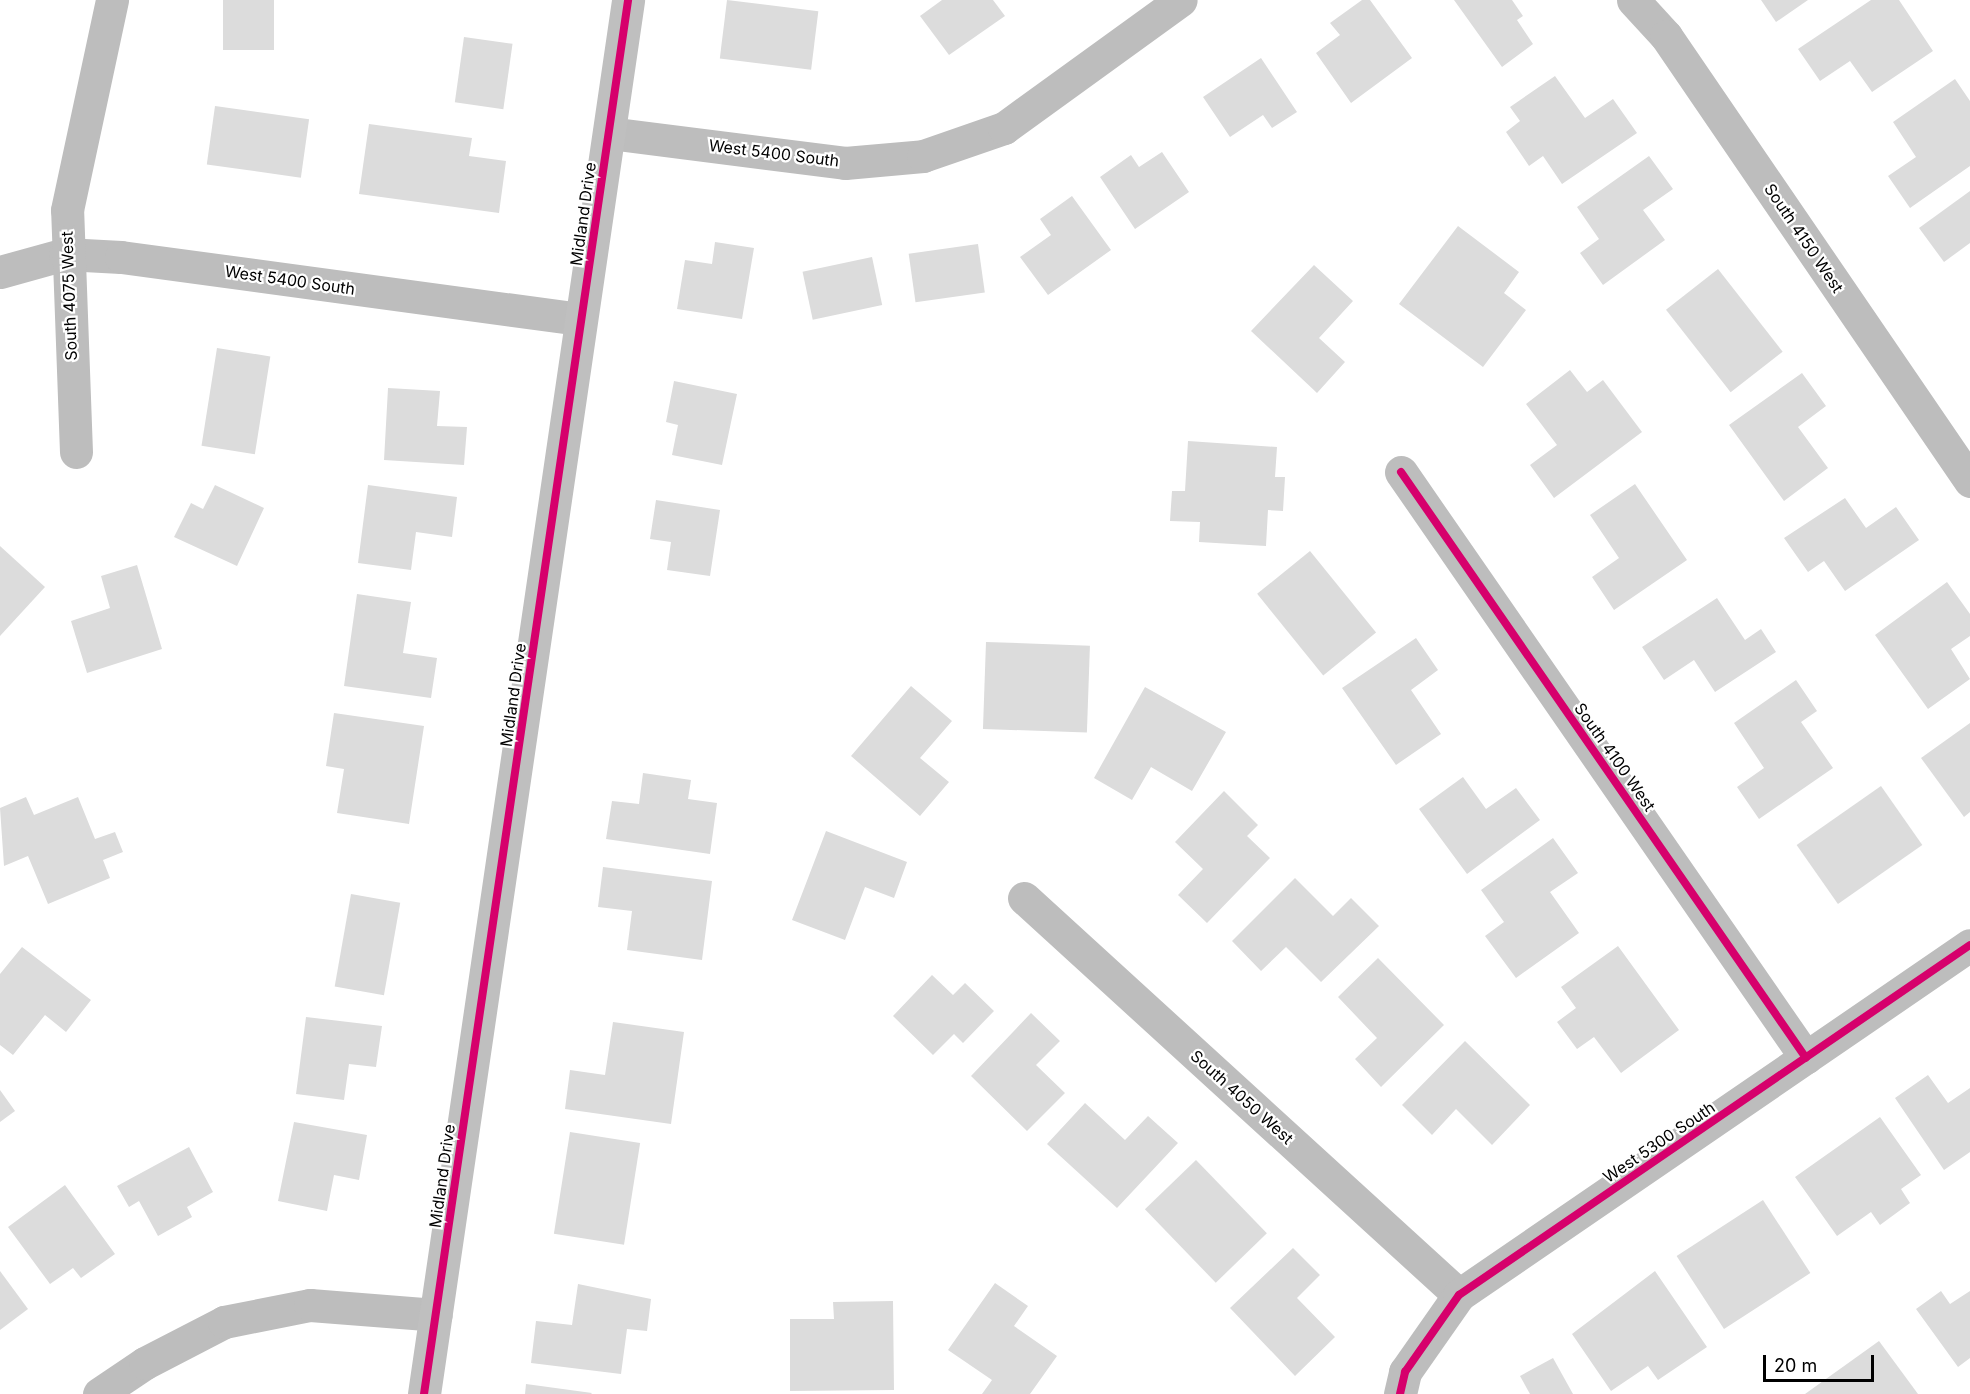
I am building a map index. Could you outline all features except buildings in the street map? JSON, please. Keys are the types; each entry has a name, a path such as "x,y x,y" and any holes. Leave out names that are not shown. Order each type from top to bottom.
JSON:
{"street":[{"name":"South 4075 West","path":"76,452 64,255 67,210 112,0"},
{"name":"Midland Drive","path":"424,1394 628,0"},
{"name":"West 5400 South","path":"609,133 845,163 923,156 1004,129 1181,0"},
{"name":"South 4150 West","path":"1633,0 1666,36 1970,481"},
{"name":"West 5400 South","path":"0,272 64,255 121,257 581,319"},
{"name":"South 4100 West","path":"1401,472 1806,1058"},
{"name":"South 4050 West","path":"1024,898 1459,1295"},
{"name":"West 5300 South","path":"1400,1394 1405,1372 1459,1295 1970,945"},
{"path":"99,1394 224,1322 310,1305 436,1315"}],"cycle path":[{"path":"424,1394 628,0"},
{"path":"1401,472 1806,1058"},
{"path":"1400,1394 1405,1372 1459,1295 1970,945"}]}
